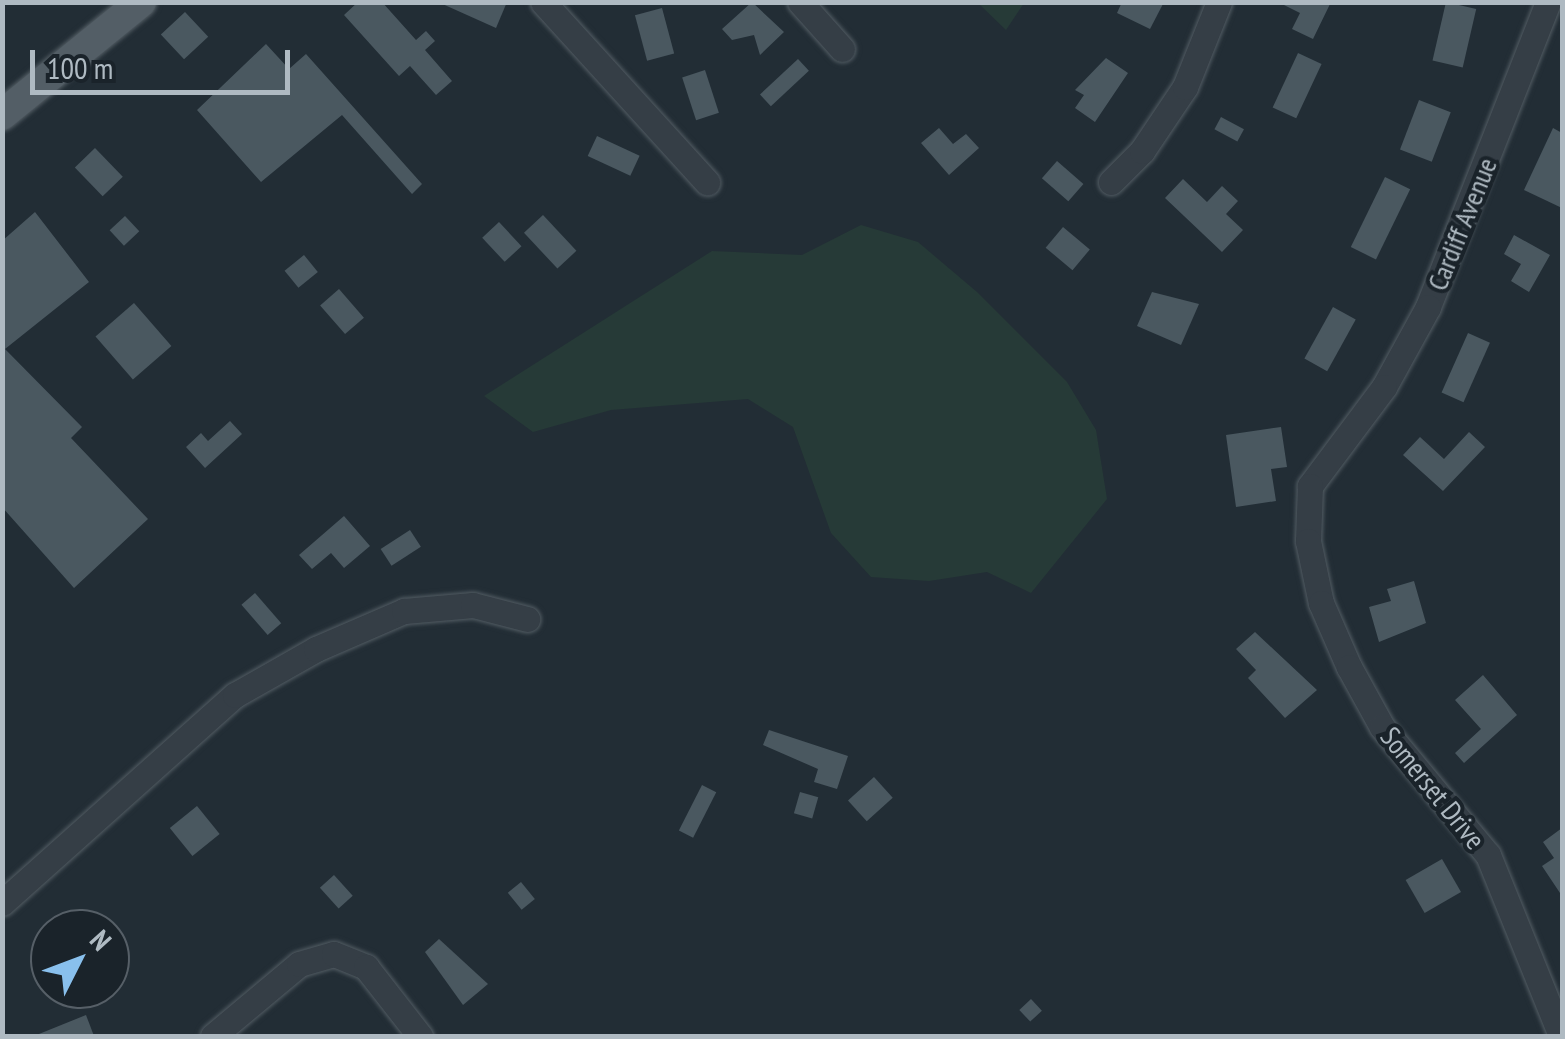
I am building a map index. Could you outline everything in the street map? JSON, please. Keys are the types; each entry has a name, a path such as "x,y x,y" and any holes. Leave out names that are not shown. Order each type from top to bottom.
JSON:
{"main road":[{"path":"2,115 141,2"}],"street":[{"path":"543,2 707,182"},
{"path":"800,2 842,49"},
{"path":"1112,182 1142,151 1185,87 1219,2"},
{"name":"Cardiff Avenue","path":"1347,430 1384,387 1428,307 1548,2"},
{"name":"Somerset Drive","path":"1347,430 1310,486 1308,541 1321,604 1382,727 1488,855 1560,1036"},
{"path":"2,903 234,695 316,649 404,611 473,606 526,620"},
{"path":"213,1036 299,964 334,954 366,967 420,1036"}],"green space":[{"path":"978,3 1024,3 1006,30"},
{"path":"861,225 918,242 977,292 1067,382 1096,430 1107,499 1031,593 987,572 929,581 871,577 831,533 793,427 748,399 611,410 533,432 484,396 712,251 802,255"}],"building":[{"path":"358,2 382,2 416,40 426,31 435,41 425,50 452,81 436,95 410,66 399,76 344,15"},
{"path":"438,2 507,2 496,28"},
{"path":"752,2 784,32 760,55 754,35 732,40 722,29"},
{"path":"1122,2 1164,2 1150,29 1117,13"},
{"path":"1278,2 1331,2 1313,39 1292,29 1300,13"},
{"path":"1446,2 1476,9 1463,67 1433,60"},
{"path":"662,8 674,53 647,61 635,15"},
{"path":"185,12 208,37 184,59 161,35"},
{"path":"266,44 289,69 306,54 422,184 412,194 342,115 261,182 197,110"},
{"path":"1298,53 1322,64 1296,118 1273,107"},
{"path":"1106,58 1128,73 1095,122 1075,108 1084,95 1075,90"},
{"path":"798,59 809,71 771,106 760,94"},
{"path":"705,70 719,113 696,120 682,77"},
{"path":"1419,100 1451,112 1432,162 1400,149"},
{"path":"1221,117 1244,129 1237,142 1214,129"},
{"path":"939,128 953,144 966,134 979,148 949,175 921,143"},
{"path":"1553,128 1562,133 1562,208 1524,190"},
{"path":"597,136 640,156 630,176 588,156"},
{"path":"95,148 123,177 103,196 75,167"},
{"path":"1057,161 1083,184 1068,201 1042,178"},
{"path":"1385,177 1410,189 1376,259 1351,247"},
{"path":"1183,179 1207,202 1222,186 1238,201 1226,214 1243,230 1222,252 1165,198"},
{"path":"35,212 89,282 5,349 82,427 71,438 148,519 74,588 2,507 2,241"},
{"path":"543,215 576,251 557,269 524,233"},
{"path":"125,216 139,231 124,246 110,230"},
{"path":"499,222 522,246 505,262 482,238"},
{"path":"1063,227 1090,249 1072,270 1046,248"},
{"path":"1514,235 1550,255 1529,292 1511,281 1521,264 1504,254"},
{"path":"304,255 318,272 298,288 285,271"},
{"path":"339,289 364,318 345,334 320,305"},
{"path":"1152,292 1199,304 1181,345 1137,326"},
{"path":"134,303 171,346 133,379 96,336"},
{"path":"1333,307 1356,320 1327,371 1304,359"},
{"path":"1468,333 1490,343 1463,402 1442,392"},
{"path":"230,421 242,434 205,468 186,447 201,433 208,441"},
{"path":"1281,427 1287,467 1271,469 1276,501 1236,507 1226,435"},
{"path":"1469,432 1485,447 1443,491 1403,455 1420,437 1444,459"},
{"path":"344,516 370,546 344,568 331,553 312,569 299,555"},
{"path":"410,530 421,547 392,566 381,549"},
{"path":"1414,581 1426,623 1379,642 1369,607 1391,601 1387,589"},
{"path":"255,593 281,623 268,635 241,605"},
{"path":"1255,632 1317,690 1285,718 1248,678 1256,670 1236,649"},
{"path":"1483,675 1517,715 1464,763 1455,753 1481,729 1455,700"},
{"path":"769,730 848,756 837,789 814,782 818,769 763,745"},
{"path":"874,777 893,798 867,821 848,800"},
{"path":"702,785 716,792 693,838 679,830"},
{"path":"800,792 818,797 812,818 794,813"},
{"path":"197,806 220,834 192,856 170,828"},
{"path":"1562,828 1562,896 1542,866 1554,858 1543,842"},
{"path":"1442,859 1461,892 1425,913 1406,880"},
{"path":"334,875 353,896 339,909 320,888"},
{"path":"521,882 535,899 522,910 508,893"},
{"path":"439,939 488,984 463,1005 425,952"},
{"path":"1031,999 1042,1011 1030,1022 1019,1010"},
{"path":"86,1015 94,1036 34,1036"}]}
